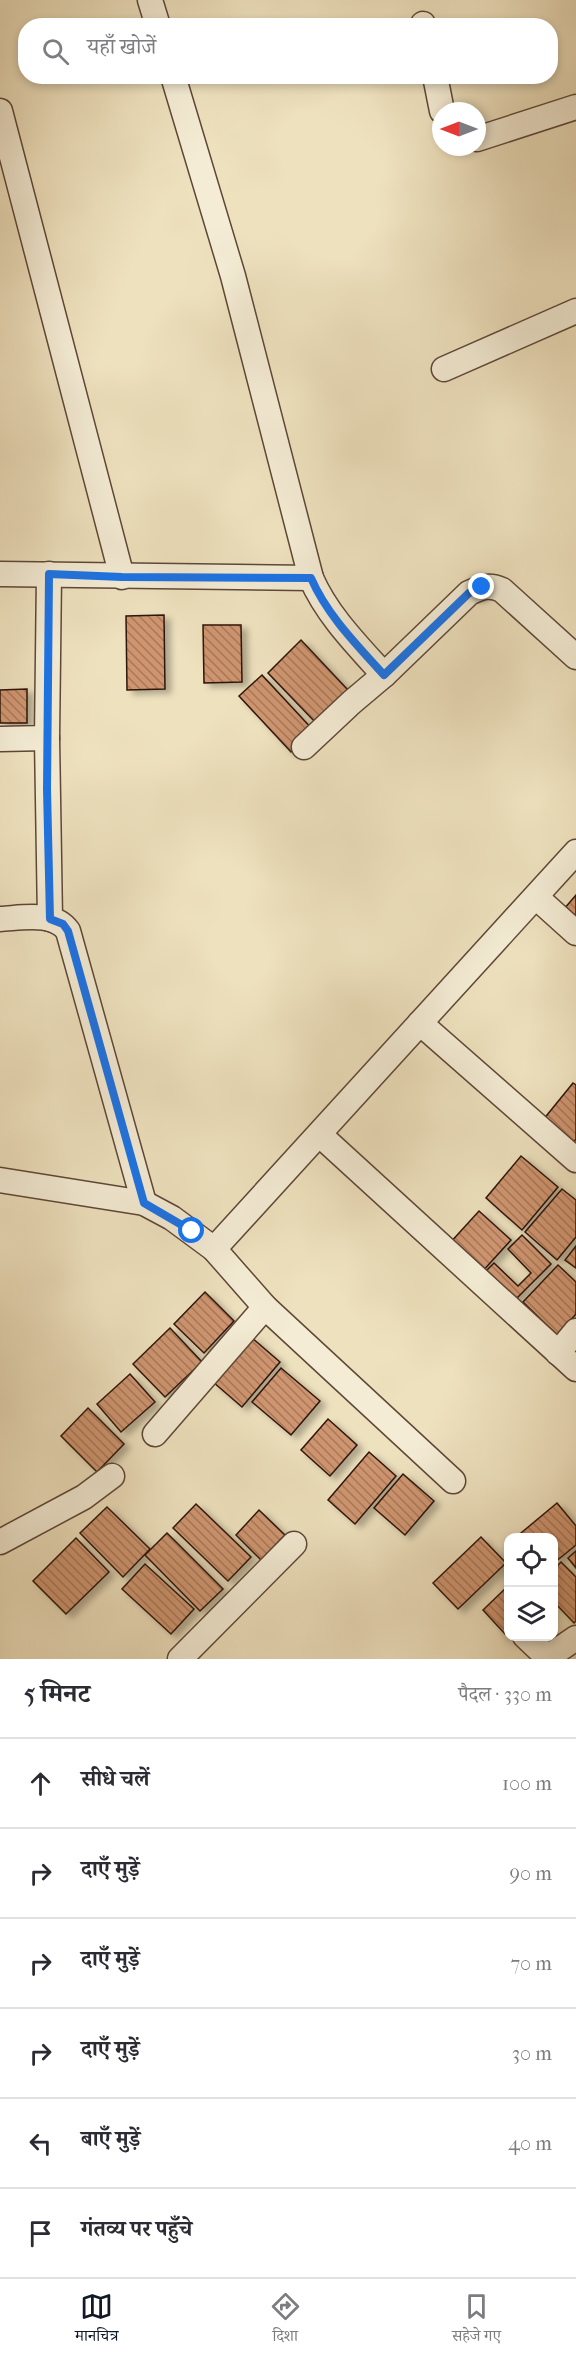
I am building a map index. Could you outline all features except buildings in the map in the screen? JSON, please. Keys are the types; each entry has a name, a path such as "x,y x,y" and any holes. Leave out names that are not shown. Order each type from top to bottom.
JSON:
{"street":[{"path":"150,0 156,18"},
{"path":"175,84 233,276 311,578 319,597 337,621 384,675"},
{"path":"437,84 440,102"},
{"path":"486,136 576,107"},
{"path":"0,111 122,577"},
{"path":"444,369 576,311"},
{"path":"0,574 311,578"},
{"path":"49,574 47,738 50,919"},
{"path":"304,747 384,675 469,593 482,587 491,585 502,590 576,657"},
{"path":"0,739 47,738"},
{"path":"214,1250 576,852"},
{"path":"536,897 576,933"},
{"path":"0,918 50,919 63,924 68,931 144,1203"},
{"path":"420,1023 576,1160"},
{"path":"320,1135 576,1369"},
{"path":"0,1180 144,1203 172,1218 214,1250 265,1307 453,1480"},
{"path":"155,1434 265,1307"},
{"path":"558,1353 576,1331"},
{"path":"0,1542 84,1497 112,1476"},
{"path":"180,1659 294,1544"},
{"path":"530,1641 544,1654 554,1653 576,1638"}],"route":[{"path":"192,1231 144,1203 68,931 63,924 50,919 47,789 49,574 122,577 311,578 319,597 337,621 384,675 469,593 482,587"}]}
